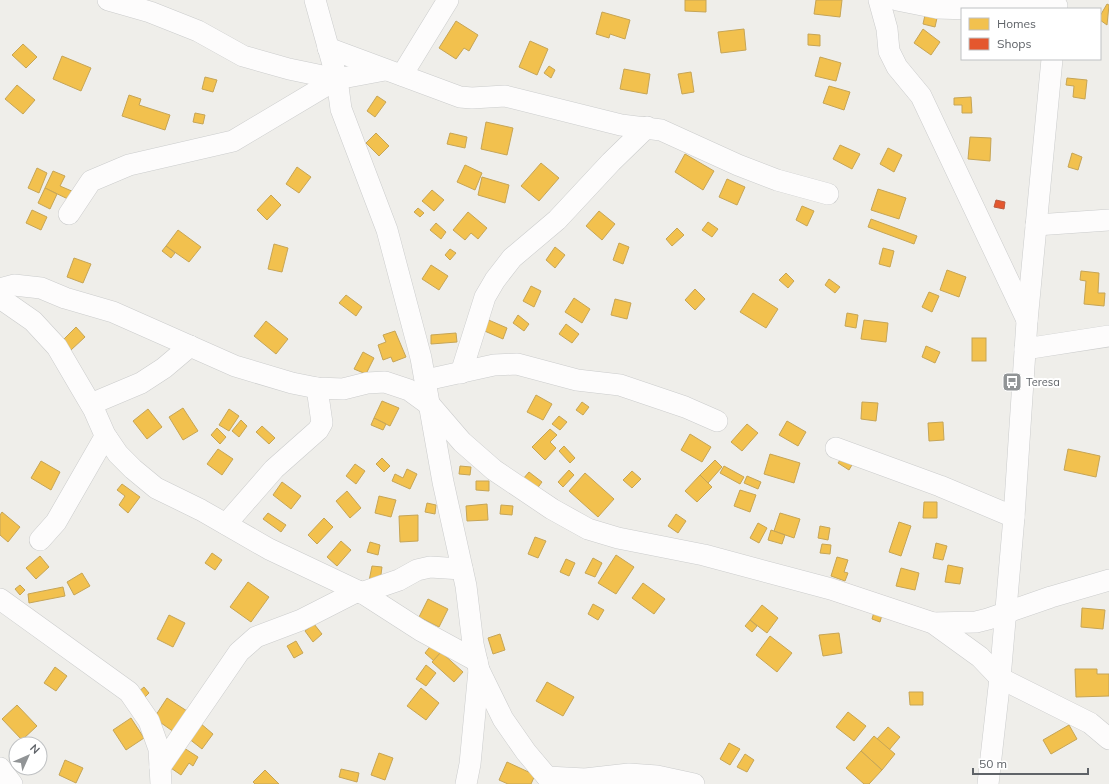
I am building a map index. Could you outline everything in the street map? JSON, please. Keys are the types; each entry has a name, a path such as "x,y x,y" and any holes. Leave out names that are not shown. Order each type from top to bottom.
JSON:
{"street":[{"path":"108,0 150,12 198,31 243,56 289,70 337,79 393,73 448,0"},
{"path":"315,0 337,79 341,109 387,230 426,380 443,482 462,568 478,665 470,764 466,784"},
{"path":"879,0 887,29 889,51 897,67 921,96 992,243 1027,321"},
{"path":"897,0 937,8 961,9"},
{"path":"992,8 1057,5"},
{"path":"328,48 460,97 472,98 505,96 621,124 661,130 738,165 777,180 828,194"},
{"path":"988,784 1006,614 1027,321 1052,60"},
{"path":"69,214 91,181 129,165 233,140 337,79"},
{"path":"461,373 485,297 495,280 512,258 557,220 611,162 647,127"},
{"path":"1036,225 1109,220"},
{"path":"0,289 14,285 41,288 65,298 113,312 235,366 292,383 317,388 343,389 367,383 385,382 409,390 431,406 462,442 494,470 552,509 588,529 618,538 704,555 831,588 933,623 980,657 1000,678 1090,723 1109,739"},
{"path":"0,298 33,321 56,347 91,404 107,438 118,454 133,469 156,488 201,510 269,549 360,592 478,665 503,719 550,780 585,779 629,774 656,776 694,784"},
{"path":"1025,349 1109,336"},
{"path":"91,404 141,383 164,368 190,346"},
{"path":"426,380 494,365 517,364 577,380 620,385 685,407 717,421"},
{"path":"226,524 274,469 318,430 322,423 317,388"},
{"path":"40,540 56,522 102,442 107,438"},
{"path":"836,448 940,486 1014,517"},
{"path":"161,776 239,652 256,637 301,620 360,592 399,580 417,570 430,567 462,568"},
{"path":"933,623 976,622 1006,614 1051,597 1109,580"},
{"path":"0,599 129,692 149,721 159,750 161,776"},
{"path":"0,768 12,784"}],"building: Homes":[{"path":"685,0 706,0 706,12 685,11"},
{"path":"816,0 842,0 840,17 814,14"},
{"path":"1107,4 1109,5 1107,25 1101,21 1101,14"},
{"path":"602,12 630,20 625,39 610,34 609,38 596,34"},
{"path":"925,15 937,18 935,27 923,24"},
{"path":"456,21 478,35 469,51 464,48 456,59 439,48"},
{"path":"744,29 746,50 721,53 718,32"},
{"path":"923,29 940,42 931,55 914,43"},
{"path":"808,34 820,35 820,46 808,45"},
{"path":"530,41 548,49 537,75 519,67"},
{"path":"23,44 37,57 26,68 12,55"},
{"path":"62,56 91,68 81,91 53,79"},
{"path":"820,57 841,63 836,81 815,76"},
{"path":"549,66 555,70 551,78 544,73"},
{"path":"624,69 650,74 647,94 620,89"},
{"path":"691,72 694,92 682,94 678,74"},
{"path":"205,77 217,80 213,92 202,89"},
{"path":"1067,78 1087,80 1085,99 1073,97 1074,86 1066,85"},
{"path":"17,85 35,100 23,114 5,99"},
{"path":"829,86 850,92 844,110 823,103"},
{"path":"129,95 141,99 139,105 170,115 165,130 122,116"},
{"path":"377,96 386,102 375,117 367,111"},
{"path":"971,97 972,113 962,113 962,105 954,105 954,98"},
{"path":"195,113 205,115 203,124 193,122"},
{"path":"486,122 513,128 507,155 481,149"},
{"path":"376,133 389,146 379,156 366,143"},
{"path":"450,133 467,137 465,148 447,144"},
{"path":"970,137 991,138 990,161 968,159"},
{"path":"840,145 860,154 852,169 833,159"},
{"path":"888,148 902,155 894,172 880,164"},
{"path":"1072,153 1082,157 1078,170 1068,167"},
{"path":"685,154 714,171 703,190 675,172"},
{"path":"541,163 559,178 539,201 521,186"},
{"path":"465,165 482,173 475,190 457,182"},
{"path":"297,167 311,177 299,193 286,184"},
{"path":"37,168 47,173 39,193 28,188"},
{"path":"53,171 65,176 60,186 74,192 70,200 45,188"},
{"path":"482,177 509,185 505,203 478,195"},
{"path":"727,179 745,187 737,205 719,197"},
{"path":"45,188 57,194 50,209 38,203"},
{"path":"878,189 906,198 899,219 871,210"},
{"path":"432,190 444,200 434,211 422,201"},
{"path":"271,195 281,205 267,220 257,210"},
{"path":"802,206 814,211 807,226 796,220"},
{"path":"418,208 424,213 420,217 414,212"},
{"path":"32,210 47,217 41,230 26,223"},
{"path":"599,211 615,224 602,240 586,226"},
{"path":"468,212 487,228 478,239 471,233 465,240 453,230"},
{"path":"871,219 917,236 914,244 868,227"},
{"path":"708,222 718,229 712,237 702,230"},
{"path":"436,223 446,232 441,239 430,230"},
{"path":"677,228 684,235 672,246 666,239"},
{"path":"178,230 201,247 189,262 166,246"},
{"path":"619,243 629,247 623,264 613,260"},
{"path":"274,244 288,248 282,272 268,269"},
{"path":"166,246 175,253 171,258 162,251"},
{"path":"555,247 565,255 555,268 546,260"},
{"path":"883,248 894,251 890,267 879,264"},
{"path":"450,249 456,253 450,260 445,255"},
{"path":"74,258 91,264 83,283 67,277"},
{"path":"431,265 448,276 439,290 422,279"},
{"path":"947,270 966,277 959,297 940,290"},
{"path":"1081,271 1099,273 1098,293 1105,293 1104,306 1084,304 1086,281 1080,280"},
{"path":"786,273 794,281 788,288 779,280"},
{"path":"829,279 840,287 835,293 825,285"},
{"path":"531,286 541,291 534,307 523,301"},
{"path":"695,289 705,299 695,310 685,300"},
{"path":"929,292 939,296 932,312 922,307"},
{"path":"753,293 778,309 766,328 740,312"},
{"path":"346,295 362,307 356,316 339,303"},
{"path":"574,298 590,309 582,323 565,312"},
{"path":"615,299 631,303 627,319 611,315"},
{"path":"847,313 858,315 856,328 845,326"},
{"path":"518,315 529,324 524,331 513,323"},
{"path":"484,318 507,328 503,339 480,329"},
{"path":"864,320 888,323 886,342 861,339"},
{"path":"266,321 288,339 276,354 254,336"},
{"path":"566,324 579,334 572,343 559,334"},
{"path":"76,327 85,337 71,350 62,341"},
{"path":"395,331 406,357 393,362 391,357 383,360 378,345 386,342 383,335"},
{"path":"456,333 457,342 431,344 431,335"},
{"path":"972,338 986,338 986,361 972,361"},
{"path":"926,346 940,352 935,363 922,357"},
{"path":"363,352 374,358 366,374 354,369"},
{"path":"536,395 552,404 543,420 527,412"},
{"path":"382,401 399,408 390,426 374,418"},
{"path":"582,402 589,407 583,415 576,410"},
{"path":"862,402 878,403 876,421 861,419"},
{"path":"183,408 198,431 183,440 169,417"},
{"path":"148,409 162,427 147,439 133,421"},
{"path":"229,409 239,416 229,431 219,425"},
{"path":"559,416 567,422 560,430 552,424"},
{"path":"374,418 386,424 383,430 371,425"},
{"path":"241,420 247,426 239,437 232,431"},
{"path":"787,421 806,432 798,446 779,435"},
{"path":"943,422 944,440 929,441 928,423"},
{"path":"747,424 758,433 742,451 731,442"},
{"path":"262,426 275,438 269,444 256,432"},
{"path":"217,428 226,437 220,444 211,435"},
{"path":"550,429 557,435 550,442 556,448 545,460 532,447"},
{"path":"690,434 711,447 702,462 681,450"},
{"path":"564,446 575,458 570,463 559,451"},
{"path":"218,449 233,459 222,475 207,464"},
{"path":"1068,449 1100,456 1096,477 1064,470"},
{"path":"770,454 800,463 794,483 764,474"},
{"path":"843,456 853,463 849,470 838,463"},
{"path":"382,458 390,466 384,472 376,464"},
{"path":"715,460 722,467 708,483 700,475"},
{"path":"41,461 60,472 51,490 31,478"},
{"path":"355,464 365,471 356,484 346,476"},
{"path":"460,466 471,467 470,475 459,474"},
{"path":"724,466 744,477 740,484 720,473"},
{"path":"407,469 417,474 410,489 392,481 395,474 403,478"},
{"path":"569,470 574,475 563,487 558,482"},
{"path":"632,471 641,479 632,488 623,480"},
{"path":"529,472 542,482 536,490 523,479"},
{"path":"585,473 614,499 598,517 569,491"},
{"path":"700,475 712,487 697,502 685,491"},
{"path":"747,476 761,482 758,489 744,483"},
{"path":"476,481 489,481 489,491 476,490"},
{"path":"282,482 301,496 291,509 273,495"},
{"path":"122,484 140,497 128,513 119,505 125,496 117,490"},
{"path":"740,490 756,495 750,512 734,506"},
{"path":"347,491 361,508 350,518 336,501"},
{"path":"379,496 396,500 391,517 375,513"},
{"path":"924,502 937,502 937,518 923,518"},
{"path":"427,503 436,505 435,514 425,512"},
{"path":"487,504 488,520 467,521 466,506"},
{"path":"501,505 513,506 512,515 500,514"},
{"path":"2,512 20,527 8,542 0,535 0,515"},
{"path":"268,513 286,525 281,532 263,519"},
{"path":"780,513 800,519 794,538 774,531"},
{"path":"676,514 686,521 678,533 668,526"},
{"path":"418,515 418,541 400,542 399,516"},
{"path":"324,518 333,527 317,544 308,535"},
{"path":"899,522 911,526 901,556 889,552"},
{"path":"758,523 767,528 759,543 750,538"},
{"path":"820,526 830,528 828,540 818,538"},
{"path":"771,530 785,535 782,544 768,540"},
{"path":"535,537 546,541 538,558 528,554"},
{"path":"341,541 351,550 337,566 327,557"},
{"path":"370,542 380,545 378,555 367,552"},
{"path":"936,543 947,546 943,560 933,558"},
{"path":"822,544 831,545 830,554 820,553"},
{"path":"212,553 222,560 215,570 205,563"},
{"path":"616,555 634,567 616,594 598,583"},
{"path":"40,556 49,567 36,579 26,568"},
{"path":"837,557 848,560 844,572 848,573 845,581 831,576"},
{"path":"593,558 602,563 595,577 585,573"},
{"path":"566,559 575,563 569,576 560,572"},
{"path":"948,565 963,568 960,584 945,582"},
{"path":"372,566 382,567 380,582 369,581"},
{"path":"901,568 919,573 915,590 896,586"},
{"path":"82,573 90,586 74,595 67,582"},
{"path":"248,582 269,597 251,622 230,607"},
{"path":"643,583 665,599 654,614 632,598"},
{"path":"20,585 25,590 20,595 15,589"},
{"path":"63,587 65,596 29,603 28,594"},
{"path":"428,599 448,609 439,627 419,617"},
{"path":"593,604 604,610 598,620 588,614"},
{"path":"762,605 778,618 767,633 750,620"},
{"path":"1082,608 1105,610 1103,629 1081,627"},
{"path":"874,612 882,615 880,622 872,619"},
{"path":"169,615 185,623 173,647 157,639"},
{"path":"750,620 757,626 752,632 745,626"},
{"path":"314,624 322,634 313,642 305,631"},
{"path":"839,633 842,653 823,656 819,635"},
{"path":"500,634 505,650 493,654 488,638"},
{"path":"770,636 792,653 777,672 756,655"},
{"path":"296,641 303,653 294,658 287,646"},
{"path":"432,644 441,652 434,661 425,653"},
{"path":"441,652 463,672 454,682 432,662"},
{"path":"426,665 436,673 426,686 416,679"},
{"path":"55,667 67,676 56,691 44,683"},
{"path":"1075,669 1097,669 1097,674 1109,674 1109,696 1076,697"},
{"path":"547,682 574,697 563,716 536,701"},
{"path":"144,687 149,693 144,698 138,692"},
{"path":"421,688 439,703 426,720 407,706"},
{"path":"909,692 923,692 923,705 910,705"},
{"path":"167,698 187,711 174,732 154,718"},
{"path":"17,705 37,726 26,736 18,736 2,719"},
{"path":"848,712 866,726 854,741 836,727"},
{"path":"131,718 144,738 126,750 113,730"},
{"path":"200,723 213,734 202,749 188,738"},
{"path":"1069,725 1077,739 1051,754 1043,740"},
{"path":"888,727 900,737 889,750 877,739"},
{"path":"874,736 895,754 882,770 861,751"},
{"path":"729,743 740,749 730,765 720,759"},
{"path":"181,746 198,757 193,766 189,763 181,775 168,766"},
{"path":"861,751 882,770 869,784 864,784 846,768"},
{"path":"379,753 393,758 385,780 371,775"},
{"path":"745,754 754,760 747,772 737,767"},
{"path":"65,760 83,768 76,783 59,775"},
{"path":"507,762 535,775 531,784 508,784 499,780"},
{"path":"341,769 359,773 357,782 339,777"},
{"path":"265,770 279,784 255,784 253,782"}],"building: Shops":[{"path":"996,200 1005,202 1004,209 994,207"}],"place":[{"name":"Teresa","path":"1012,382"}]}
